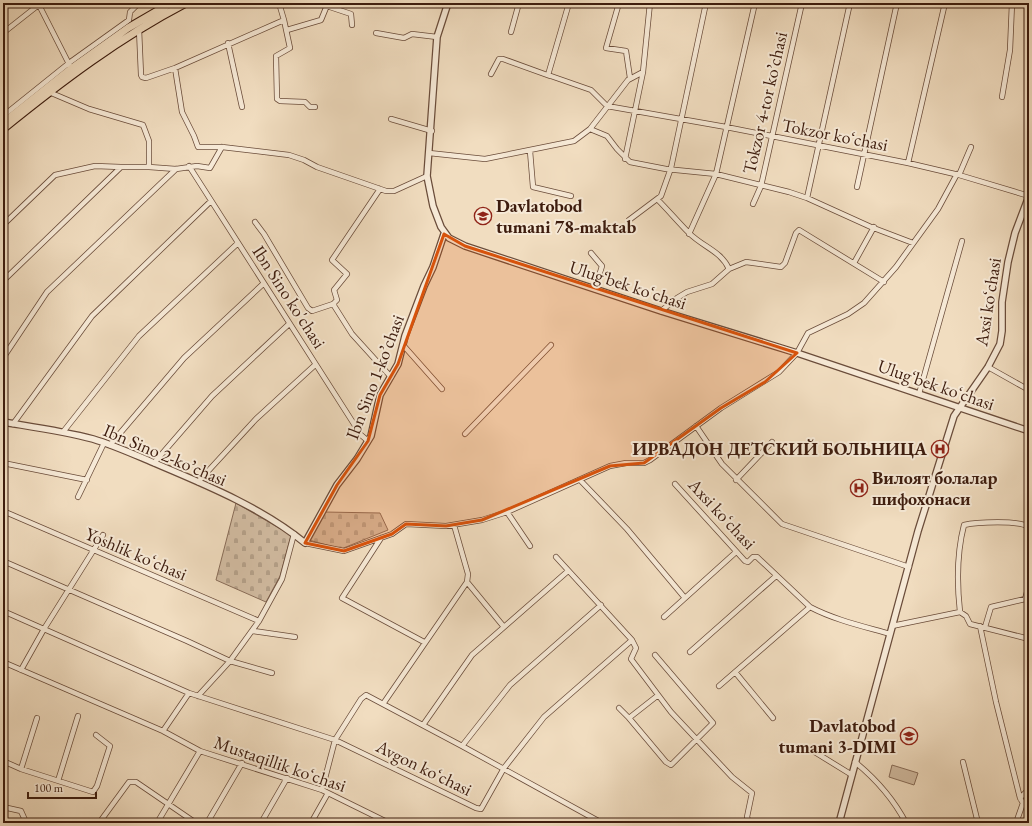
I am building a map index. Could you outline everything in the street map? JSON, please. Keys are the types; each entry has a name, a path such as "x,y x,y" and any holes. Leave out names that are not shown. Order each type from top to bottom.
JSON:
{"highway":[{"path":"3,123 70,65 171,3"},
{"path":"3,129 90,61 139,29 186,3"}],"street":[{"path":"3,116 129,20 130,12 139,3"},
{"path":"279,3 287,30 290,48 279,54 276,60 277,99 305,102 310,106 315,107"},
{"path":"444,234 434,206 428,176 437,37 448,3"},
{"path":"511,32 519,3"},
{"path":"548,75 569,3"},
{"path":"619,3 606,48 626,51 629,78"},
{"path":"625,159 643,72 650,3"},
{"path":"629,220 657,199 663,192 671,168 706,3"},
{"path":"689,234 716,174 755,3"},
{"name":"Tokzor 4-tor koʼchasi","path":"753,204 761,186 802,3"},
{"path":"807,198 850,3"},
{"path":"857,187 897,3"},
{"path":"908,163 945,3"},
{"path":"1002,97 1010,50 1012,3"},
{"path":"3,33 39,4 70,65"},
{"path":"287,30 321,20 328,4 351,14 352,25"},
{"path":"139,29 142,77 146,78 175,68 228,43 284,20"},
{"path":"376,33 404,38 412,34 437,37"},
{"path":"228,43 242,107"},
{"path":"491,74 499,59 503,59 591,90 607,106"},
{"path":"175,68 182,112 194,136 196,146 200,148 222,147 293,156 317,168 380,189 394,191 428,176"},
{"path":"430,153 485,160 574,141 590,129 629,78 643,72"},
{"path":"49,92 89,109 143,125 149,141 149,167"},
{"name":"Tokzor koʻchasi","path":"607,106 726,127 863,156 908,163 958,175 1029,196"},
{"path":"391,119 432,131"},
{"path":"590,129 607,136 625,159 634,163 716,174 807,198 913,243"},
{"path":"3,226 55,175 95,166 176,169 189,166 210,168 222,147"},
{"path":"305,543 344,551 381,538 406,524 446,526 482,520 507,512 610,466 626,463 644,463 721,408 779,372 797,353 808,333 848,314 864,303 884,282 944,200 971,147"},
{"path":"530,151 533,187 571,196"},
{"name":"Ibn Sino ko'chasi","path":"189,166 315,365 361,435 368,441"},
{"path":"3,281 121,167"},
{"path":"3,358 47,292 176,169"},
{"path":"255,222 264,234 308,308 312,311 334,304 337,300 334,290 347,274 332,260 380,189"},
{"name":"Axsi koʻchasi","path":"839,823 935,472 954,416 968,398 988,367 1000,344 1002,331 1002,302 1008,262 1015,233 1027,209 1029,196"},
{"path":"657,199 689,234 704,246 722,257 730,269"},
{"path":"13,424 92,316 211,201"},
{"path":"854,263 874,227"},
{"path":"661,311 687,292 712,284 730,269 746,262 781,267 785,263 796,233 799,230 884,282"},
{"name":"Ulugʻbek koʻchasi","path":"444,234 465,246 661,311 797,353 1029,431"},
{"name":"Ibn Sino 1-koʼchasi","path":"305,543 337,485 357,459 368,441 372,432 380,395 398,364 403,345 424,286 434,267 444,234"},
{"path":"919,394 962,241"},
{"path":"63,432 139,336 238,244"},
{"path":"591,253 602,266 595,289"},
{"path":"78,497 107,444 184,358 263,284"},
{"path":"334,304 352,334 390,377"},
{"path":"154,463 212,396 289,324"},
{"path":"403,345 442,389"},
{"path":"465,434 551,345"},
{"path":"198,482 256,419 315,365"},
{"path":"988,367 1029,390"},
{"name":"Ibn Sino 2-koʼchasi","path":"3,422 63,432 107,444 198,482 253,510 294,534 305,543"},
{"path":"696,426 722,464 736,480 782,524 909,567"},
{"path":"736,480 772,442"},
{"path":"3,463 87,480"},
{"path":"580,480 627,529 685,598"},
{"name":"Axsi koʻchasi","path":"675,484 746,562 755,556 757,557 810,607 843,621 890,634"},
{"name":"Yoshlik koʻchasi","path":"3,511 259,621"},
{"path":"507,512 530,546"},
{"path":"960,612 959,574 964,525 1005,523 1023,524 1029,527"},
{"path":"382,704 467,582 468,574 454,525"},
{"path":"198,696 230,661 259,621 282,579 294,534"},
{"path":"21,670 68,589 103,535"},
{"path":"381,538 342,598 382,621 424,642"},
{"path":"664,617 736,552"},
{"path":"556,557 632,640 636,648 631,659 657,696 696,740 732,776 752,793 748,817 749,823"},
{"path":"3,561 230,661 272,673"},
{"name":"Avgon koʻchasi","path":"422,725 466,662 568,571"},
{"path":"690,652 776,576"},
{"path":"467,582 504,627"},
{"path":"1016,823 1023,803 1020,798 996,702 982,626 991,607 1025,599 1029,586"},
{"name":"Avgon koʻchasi","path":"462,746 510,685 601,605"},
{"path":"719,686 810,607"},
{"path":"3,611 189,693 163,731 3,662"},
{"path":"892,626 960,612 966,616 970,624 1029,639"},
{"path":"253,631 295,636"},
{"name":"Avgon koʻchasi","path":"189,693 334,740 476,808 481,809 504,768 544,717 632,640"},
{"path":"619,708 668,765 671,765 713,725 713,721 655,655"},
{"path":"735,672 774,718"},
{"name":"Avgon koʻchasi","path":"334,740 361,699 366,696 504,768"},
{"path":"629,718 657,696"},
{"path":"58,781 78,716"},
{"path":"21,768 37,718"},
{"name":"Mustaqillik koʻchasi","path":"163,731 200,750 322,790 389,823"},
{"path":"3,761 91,792 95,790 110,746 96,735"},
{"path":"322,790 334,740"},
{"path":"157,823 200,750"},
{"path":"813,751 852,775"},
{"path":"855,762 885,790 896,804 906,823"},
{"path":"963,762 978,823"},
{"path":"207,823 242,763"},
{"path":"504,768 602,823"},
{"path":"261,823 287,778"},
{"path":"99,823 129,782 136,782 196,823"},
{"path":"1020,798 1029,789"},
{"path":"311,823 328,793"},
{"path":"3,807 21,812 25,820 32,823"}],"highlighted area":[{"path":"444,234 465,246 797,353 765,382 721,408 644,463 610,466 482,520 446,526 406,524 392,534 344,551 305,543 337,485 368,441 380,395 398,364"}],"green space":[{"path":"236,503 291,535 280,576 266,602 216,580"},
{"path":"324,512 380,513 388,530 341,549 309,540"},
{"path":"892,765 918,773 914,785 889,777"}],"place":[{"name":"Davlatobod tumani 78-maktab","path":"483,216"},
{"name":"ИРВАДОН ДЕТСКИЙ БОЛЬНИЦА","path":"940,449"},
{"name":"Вилоят болалар шифохонаси","path":"859,488"},
{"name":"Davlatobod tumani 3-DIMI","path":"909,736"}]}
